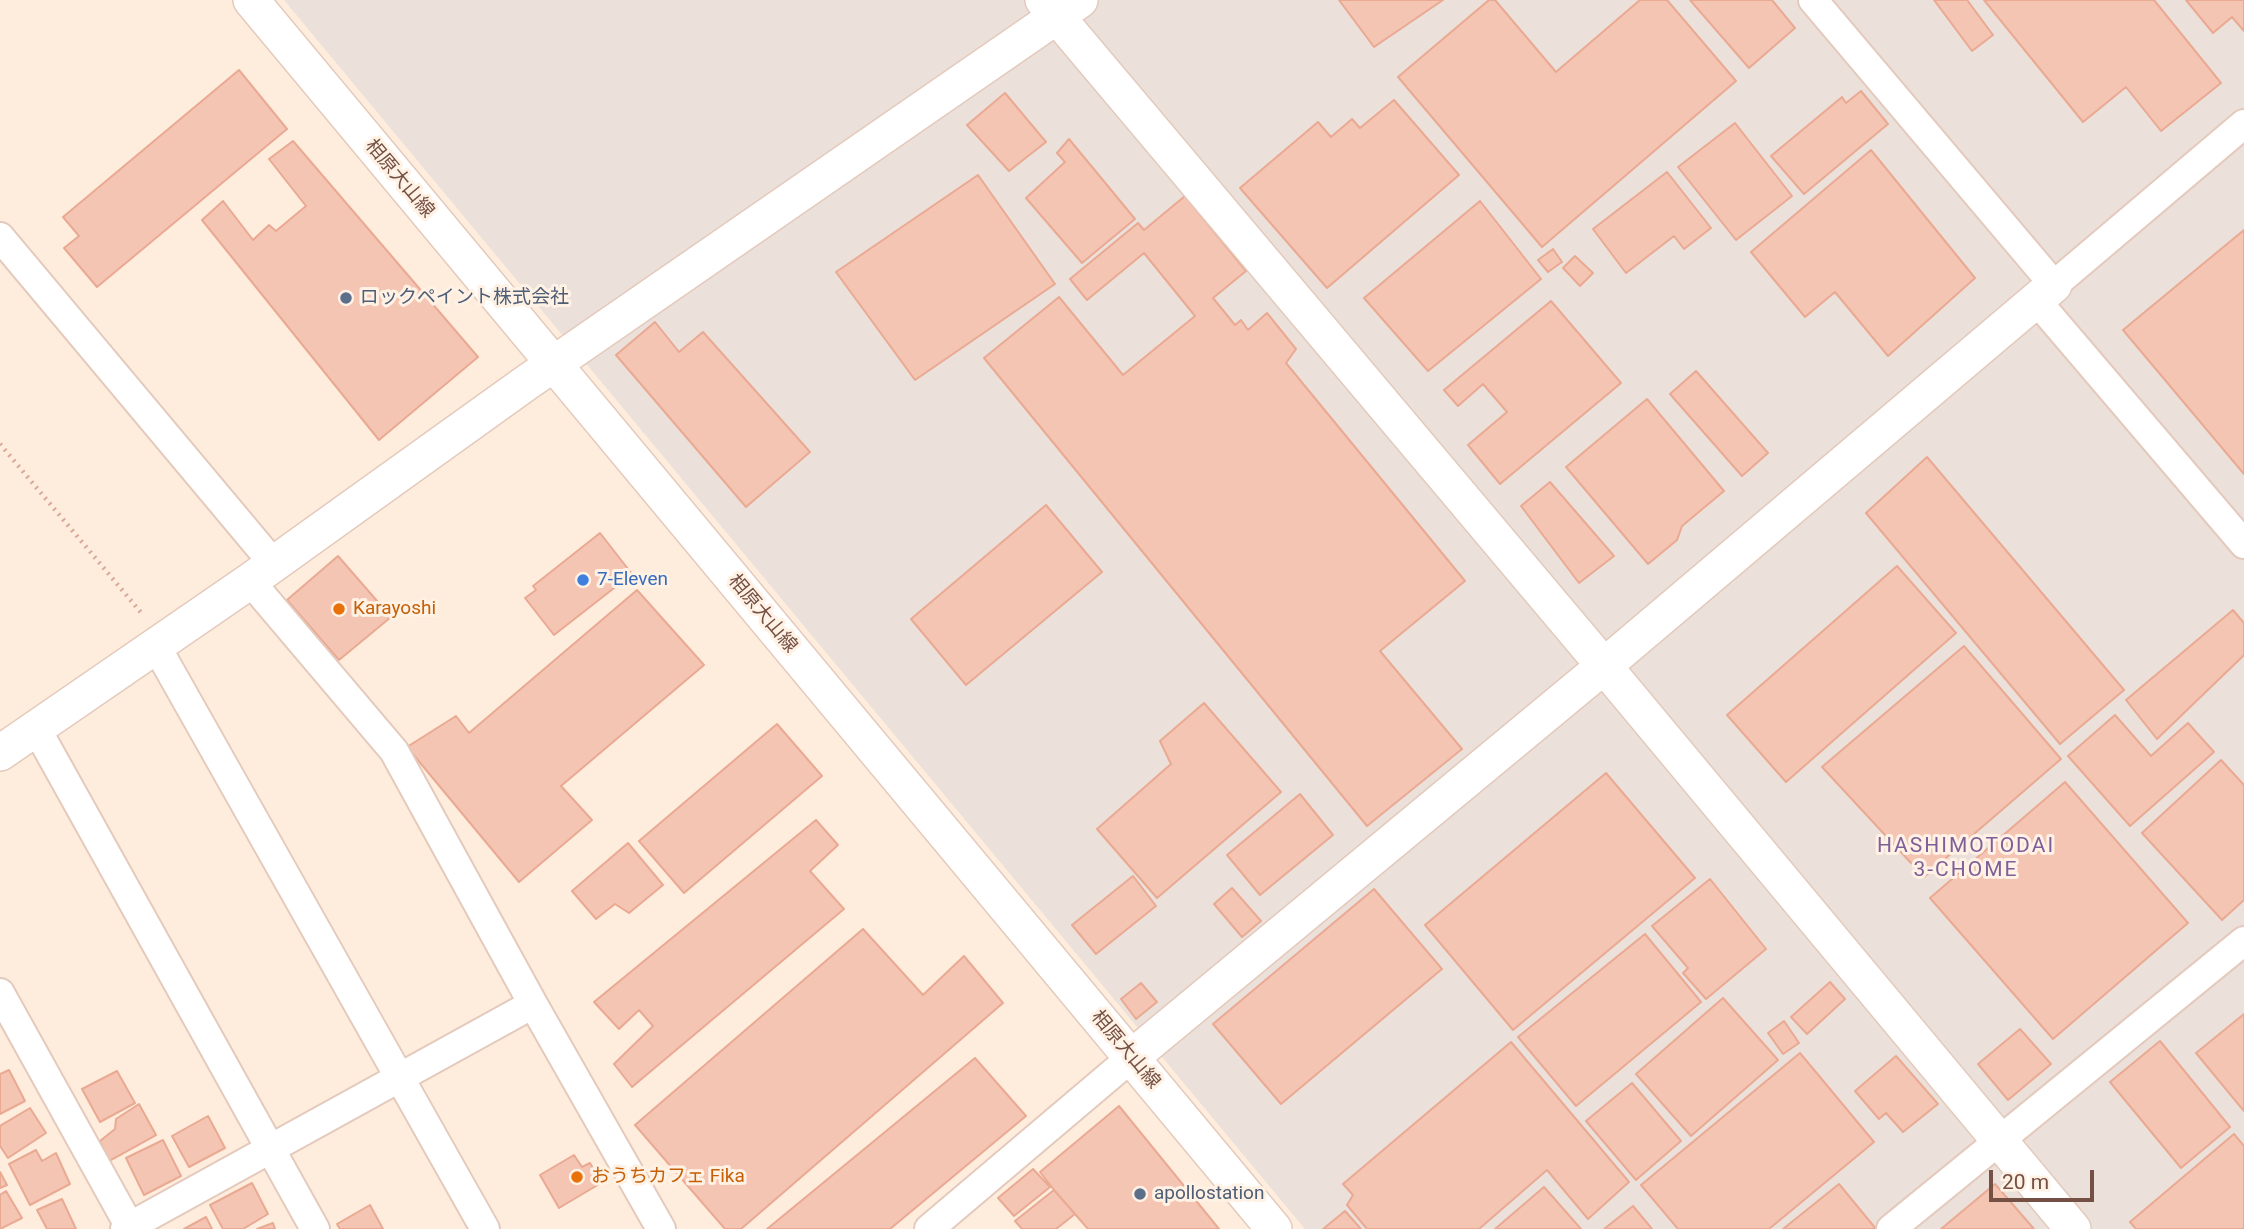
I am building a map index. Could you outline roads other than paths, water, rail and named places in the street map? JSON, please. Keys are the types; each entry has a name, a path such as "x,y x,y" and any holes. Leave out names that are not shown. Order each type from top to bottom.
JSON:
{"street":[{"name":"相原大山線","path":"251,0 1274,1229"},
{"path":"1813,0 2244,544"},
{"path":"0,753 36,728 153,635 262,572 1060,5 1604,666 2073,1229"},
{"path":"929,1229 1604,666 2244,124"},
{"path":"0,237 262,572 394,751 661,1229"},
{"path":"153,635 485,1229"},
{"path":"36,728 315,1229"},
{"path":"1891,1229 1999,1138 2244,941"},
{"path":"0,993 129,1228 533,1004"}],"place":[{"name":"ロックペイント株式会社","path":"346,298"},
{"name":"7-Eleven","path":"583,580"},
{"name":"Karayoshi","path":"339,609"},
{"name":"おうちカフェ Fika","path":"577,1177"},
{"name":"apollostation","path":"1140,1194"}],"district":[{"name":"HASHIMOTODAI 3-CHOME","path":"1966,859"}]}
